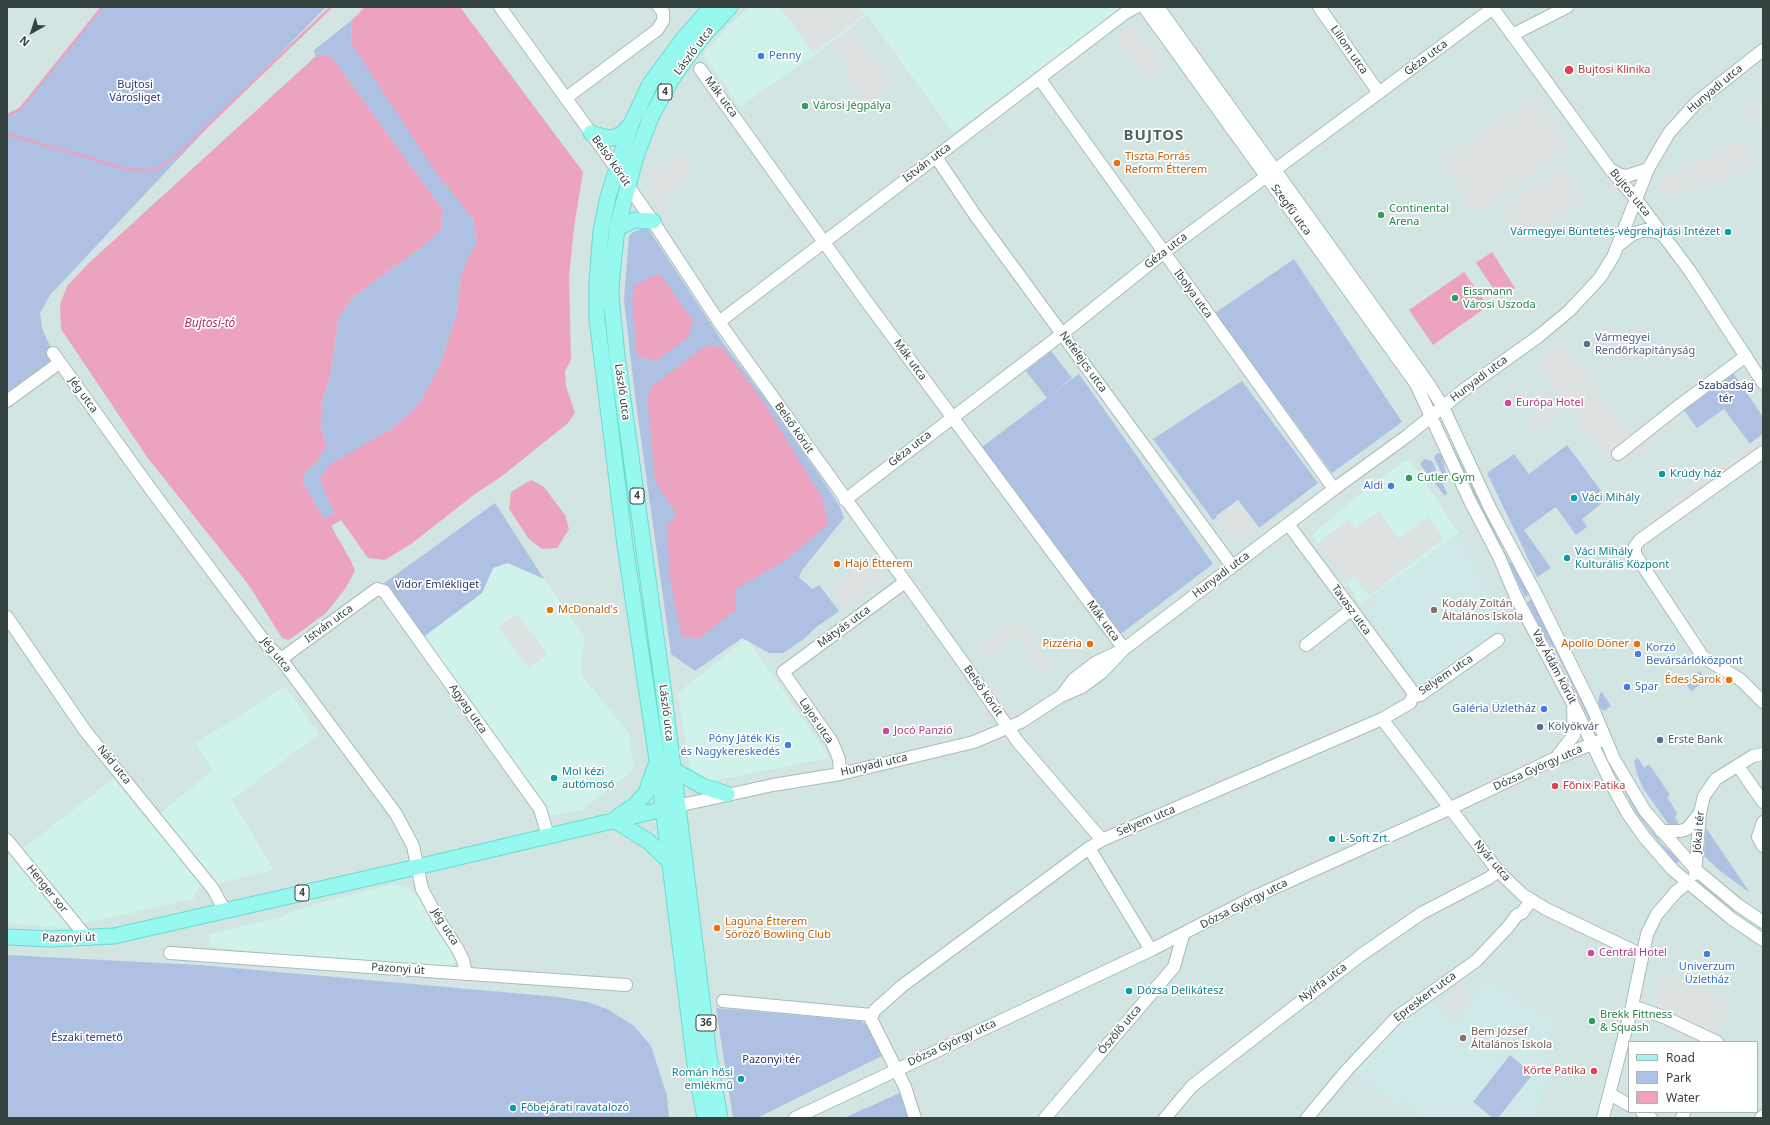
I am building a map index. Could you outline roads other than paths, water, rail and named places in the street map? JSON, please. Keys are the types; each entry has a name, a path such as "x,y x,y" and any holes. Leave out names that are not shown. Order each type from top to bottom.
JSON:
{"main road":[{"name":"László utca","path":"670,807 657,760 633,602 597,319 598,257 607,204 616,168 631,124 650,84 684,38 711,7"},
{"name":"László utca","path":"670,807 674,770 618,356 611,296 612,274 617,228 628,185 651,117 673,77 702,37 730,7"},
{"path":"591,133 612,138 622,134 631,124"},
{"path":"617,228 635,220 653,221"},
{"name":"4","path":"225,910 417,867 613,820 635,805 646,793 657,760"},
{"path":"674,770 702,786 727,794"},
{"name":"Hunyadi utca","path":"613,820 670,807"},
{"name":"36","path":"670,807 670,862 695,1065 705,1118"},
{"name":"36","path":"670,807 720,1118"},
{"path":"613,820 648,841 670,862"},
{"name":"Pazonyi út","path":"7,937 37,939 88,939 114,936 225,910"}],"street":[{"name":"Belső körút","path":"500,7 628,185 719,322 1018,742 1102,840"},
{"path":"1106,27 1119,7"},
{"name":"István utca","path":"719,322 824,240 936,157 1124,13 1136,7"},
{"name":"Szegfű utca","path":"1144,7 1428,383 1443,407"},
{"name":"Szegfű utca","path":"1158,7 1416,384 1431,417"},
{"name":"Liliom utca","path":"1319,7 1379,93"},
{"path":"1512,35 1567,7"},
{"name":"Géza utca","path":"845,500 1062,334 1163,253 1492,8"},
{"name":"Bujtos utca","path":"1492,8 1610,169 1636,199 1690,271 1763,383"},
{"path":"566,98 657,30 663,21 661,10"},
{"name":"Hunyadi utca","path":"670,807 727,794 840,774 974,742 1008,728 1038,712 1061,696 1082,687 1101,673 1124,649 1569,311 1599,279 1620,244 1648,169 1669,133 1696,102 1763,50"},
{"name":"Mák utca","path":"700,69 824,240 864,298 1124,649"},
{"name":"Ibolya utca","path":"1039,78 1163,253 1334,489"},
{"name":"Nefelejcs utca","path":"936,157 975,215 1232,566"},
{"path":"1610,169 1620,175 1627,176 1648,169"},
{"path":"1620,244 1640,231 1650,230 1662,233"},
{"path":"1618,454 1680,405 1746,356"},
{"name":"Jég utca","path":"7,401 56,358 152,491 396,814 413,846 422,889 440,922 457,948 463,960 466,974"},
{"name":"Vay Ádám körút","path":"1443,407 1490,508 1539,599 1614,759 1630,788 1661,831 1696,870 1738,905 1763,922"},
{"name":"Vay Ádám körút","path":"1431,417 1469,499 1499,557 1516,597 1594,744 1614,789 1628,814 1666,863 1732,919 1763,940"},
{"path":"1763,452 1640,540 1635,546 1635,554 1644,571 1703,657 1741,680 1763,702"},
{"name":"Tavasz utca","path":"1288,524 1413,692 1414,696"},
{"name":"Mátyás utca","path":"782,672 905,582"},
{"name":"István utca","path":"281,660 377,588"},
{"name":"Agyag utca","path":"377,588 384,591 540,809 548,836"},
{"path":"1306,645 1351,610"},
{"name":"Nád utca","path":"7,617 86,732 213,889 225,910"},
{"name":"Selyem utca","path":"871,1015 902,986 1088,848 1102,840 1382,719 1410,703 1414,696 1420,695 1498,640"},
{"name":"Lajos utca","path":"782,672 832,742 839,759 840,774"},
{"path":"1556,758 1574,735 1572,702"},
{"name":"Nyár utca","path":"1382,719 1498,871 1523,895 1642,955"},
{"name":"Dózsa György utca","path":"897,1069 1183,935 1254,897 1451,808 1556,758 1594,744 1605,738"},
{"name":"Jókai tér","path":"1693,886 1696,870 1700,813 1704,796 1716,779 1754,756 1763,754"},
{"path":"1738,766 1763,802"},
{"path":"1661,831 1680,831 1687,829 1700,813"},
{"path":"1763,822 1758,837 1763,846"},
{"name":"Henger sor","path":"7,840 88,939"},
{"path":"1088,848 1151,950"},
{"name":"Nyírfa utca","path":"1165,1118 1192,1086 1361,955 1422,913 1488,878 1498,871"},
{"path":"1603,1118 1632,1006 1647,934 1657,914 1676,892 1693,886 1704,886 1725,904 1738,905"},
{"name":"Epreskert utca","path":"1307,1118 1347,1070 1397,1017 1476,961 1508,927 1517,915 1522,913 1531,900"},
{"name":"Ószőlő utca","path":"1044,1118 1174,967 1183,935"},
{"name":"Pazonyi út","path":"170,953 626,985"},
{"path":"723,1001 871,1015 871,1019 897,1069 915,1118"},
{"path":"1632,1006 1664,1017 1715,1041"},
{"path":"795,1118 897,1069"},
{"path":"1610,1094 1628,1104"}],"water":[{"name":"Bujtosi-tó","path":"365,7 460,7 583,172 574,227 569,277 571,360 565,371 566,386 575,413 568,423 502,476 475,494 411,544 385,560 368,558 341,520 331,526 355,571 345,589 326,613 289,640 282,638 248,584 147,457 61,329 60,304 67,286 90,262 315,57 326,55 333,59 443,210 441,230 426,244 353,297 339,317 330,376 321,407 321,430 326,444 319,460 306,470 302,481 324,519 335,512 326,496 320,478 331,464 393,428 420,402 440,365 457,313 460,280 468,257 477,243 473,219 434,170 351,43 352,20"},
{"path":"1492,252 1515,288 1500,298 1476,263"},
{"path":"1464,272 1488,306 1433,345 1409,310"},
{"path":"659,273 693,321 688,337 656,361 637,356 632,300 635,285"},
{"path":"707,345 723,348 763,401 822,498 828,524 786,560 736,589 736,610 698,639 682,637 670,579 667,526 676,516 674,510 655,481 647,396 652,386"},
{"path":"531,480 544,487 565,515 569,529 557,548 542,549 529,539 509,509 511,492"}],"waterway":[{"path":"7,115 20,109 102,7"},
{"path":"7,134 127,169 152,171 175,157 331,7"}],"place":[{"name":"Penny","path":"761,56"},
{"name":"Bujtosi Klinika","path":"1569,70"},
{"name":"Városi Jégpálya","path":"805,106"},
{"name":"Tiszta Forrás Reform Étterem","path":"1117,163"},
{"name":"Continental Arena","path":"1381,215"},
{"name":"Vármegyei Büntetés-végrehajtási Intézet","path":"1728,232"},
{"name":"Eissmann Városi Uszoda","path":"1455,298"},
{"name":"Vármegyei Rendőrkapitányság","path":"1587,344"},
{"name":"Európa Hotel","path":"1508,403"},
{"name":"Krúdy ház","path":"1662,474"},
{"name":"Cutler Gym","path":"1409,478"},
{"name":"Aldi","path":"1391,486"},
{"name":"Váci Mihály","path":"1574,498"},
{"name":"Váci Mihály Kulturális Központ","path":"1567,558"},
{"name":"Hajó Étterem","path":"837,564"},
{"name":"McDonald's","path":"550,610"},
{"name":"Kodály Zoltán Általános Iskola","path":"1434,610"},
{"name":"Pizzéria","path":"1090,644"},
{"name":"Apollo Döner","path":"1637,644"},
{"name":"Korzó Bevársárlóközpont","path":"1638,654"},
{"name":"Édes Sarok","path":"1729,680"},
{"name":"Spar","path":"1627,687"},
{"name":"Galéria Üzletház","path":"1544,709"},
{"name":"Kölyökvár","path":"1540,727"},
{"name":"Jocó Panzió","path":"886,731"},
{"name":"Erste Bank","path":"1660,740"},
{"name":"Póny Játék Kis és Nagykereskedés","path":"788,745"},
{"name":"Mol kézi autómosó","path":"554,778"},
{"name":"Főnix Patika","path":"1555,786"},
{"name":"L-Soft Zrt.","path":"1332,839"},
{"name":"Lagúna Étterem Söröző Bowling Club","path":"717,928"},
{"name":"Centrál Hotel","path":"1591,953"},
{"name":"Univerzum Üzletház","path":"1707,954"},
{"name":"Dózsa Delikátesz","path":"1129,991"},
{"name":"Brekk Fittness & Squash","path":"1592,1021"},
{"name":"Bem József Általános Iskola","path":"1463,1038"},
{"name":"Körte Patika","path":"1594,1071"},
{"name":"Román hősi emlékmű","path":"741,1079"},
{"name":"Főbejárati ravatalozó","path":"513,1108"}],"district":[{"name":"BUJTOS","path":"1154,136"}],"park label":[{"name":"Bujtosi Városliget","path":"135,91"},
{"name":"Szabadság tér","path":"1726,392"},
{"name":"Vidor Emlékliget","path":"437,585"},
{"name":"Északi temető","path":"87,1038"},
{"name":"Pazonyi tér","path":"771,1060"}]}
